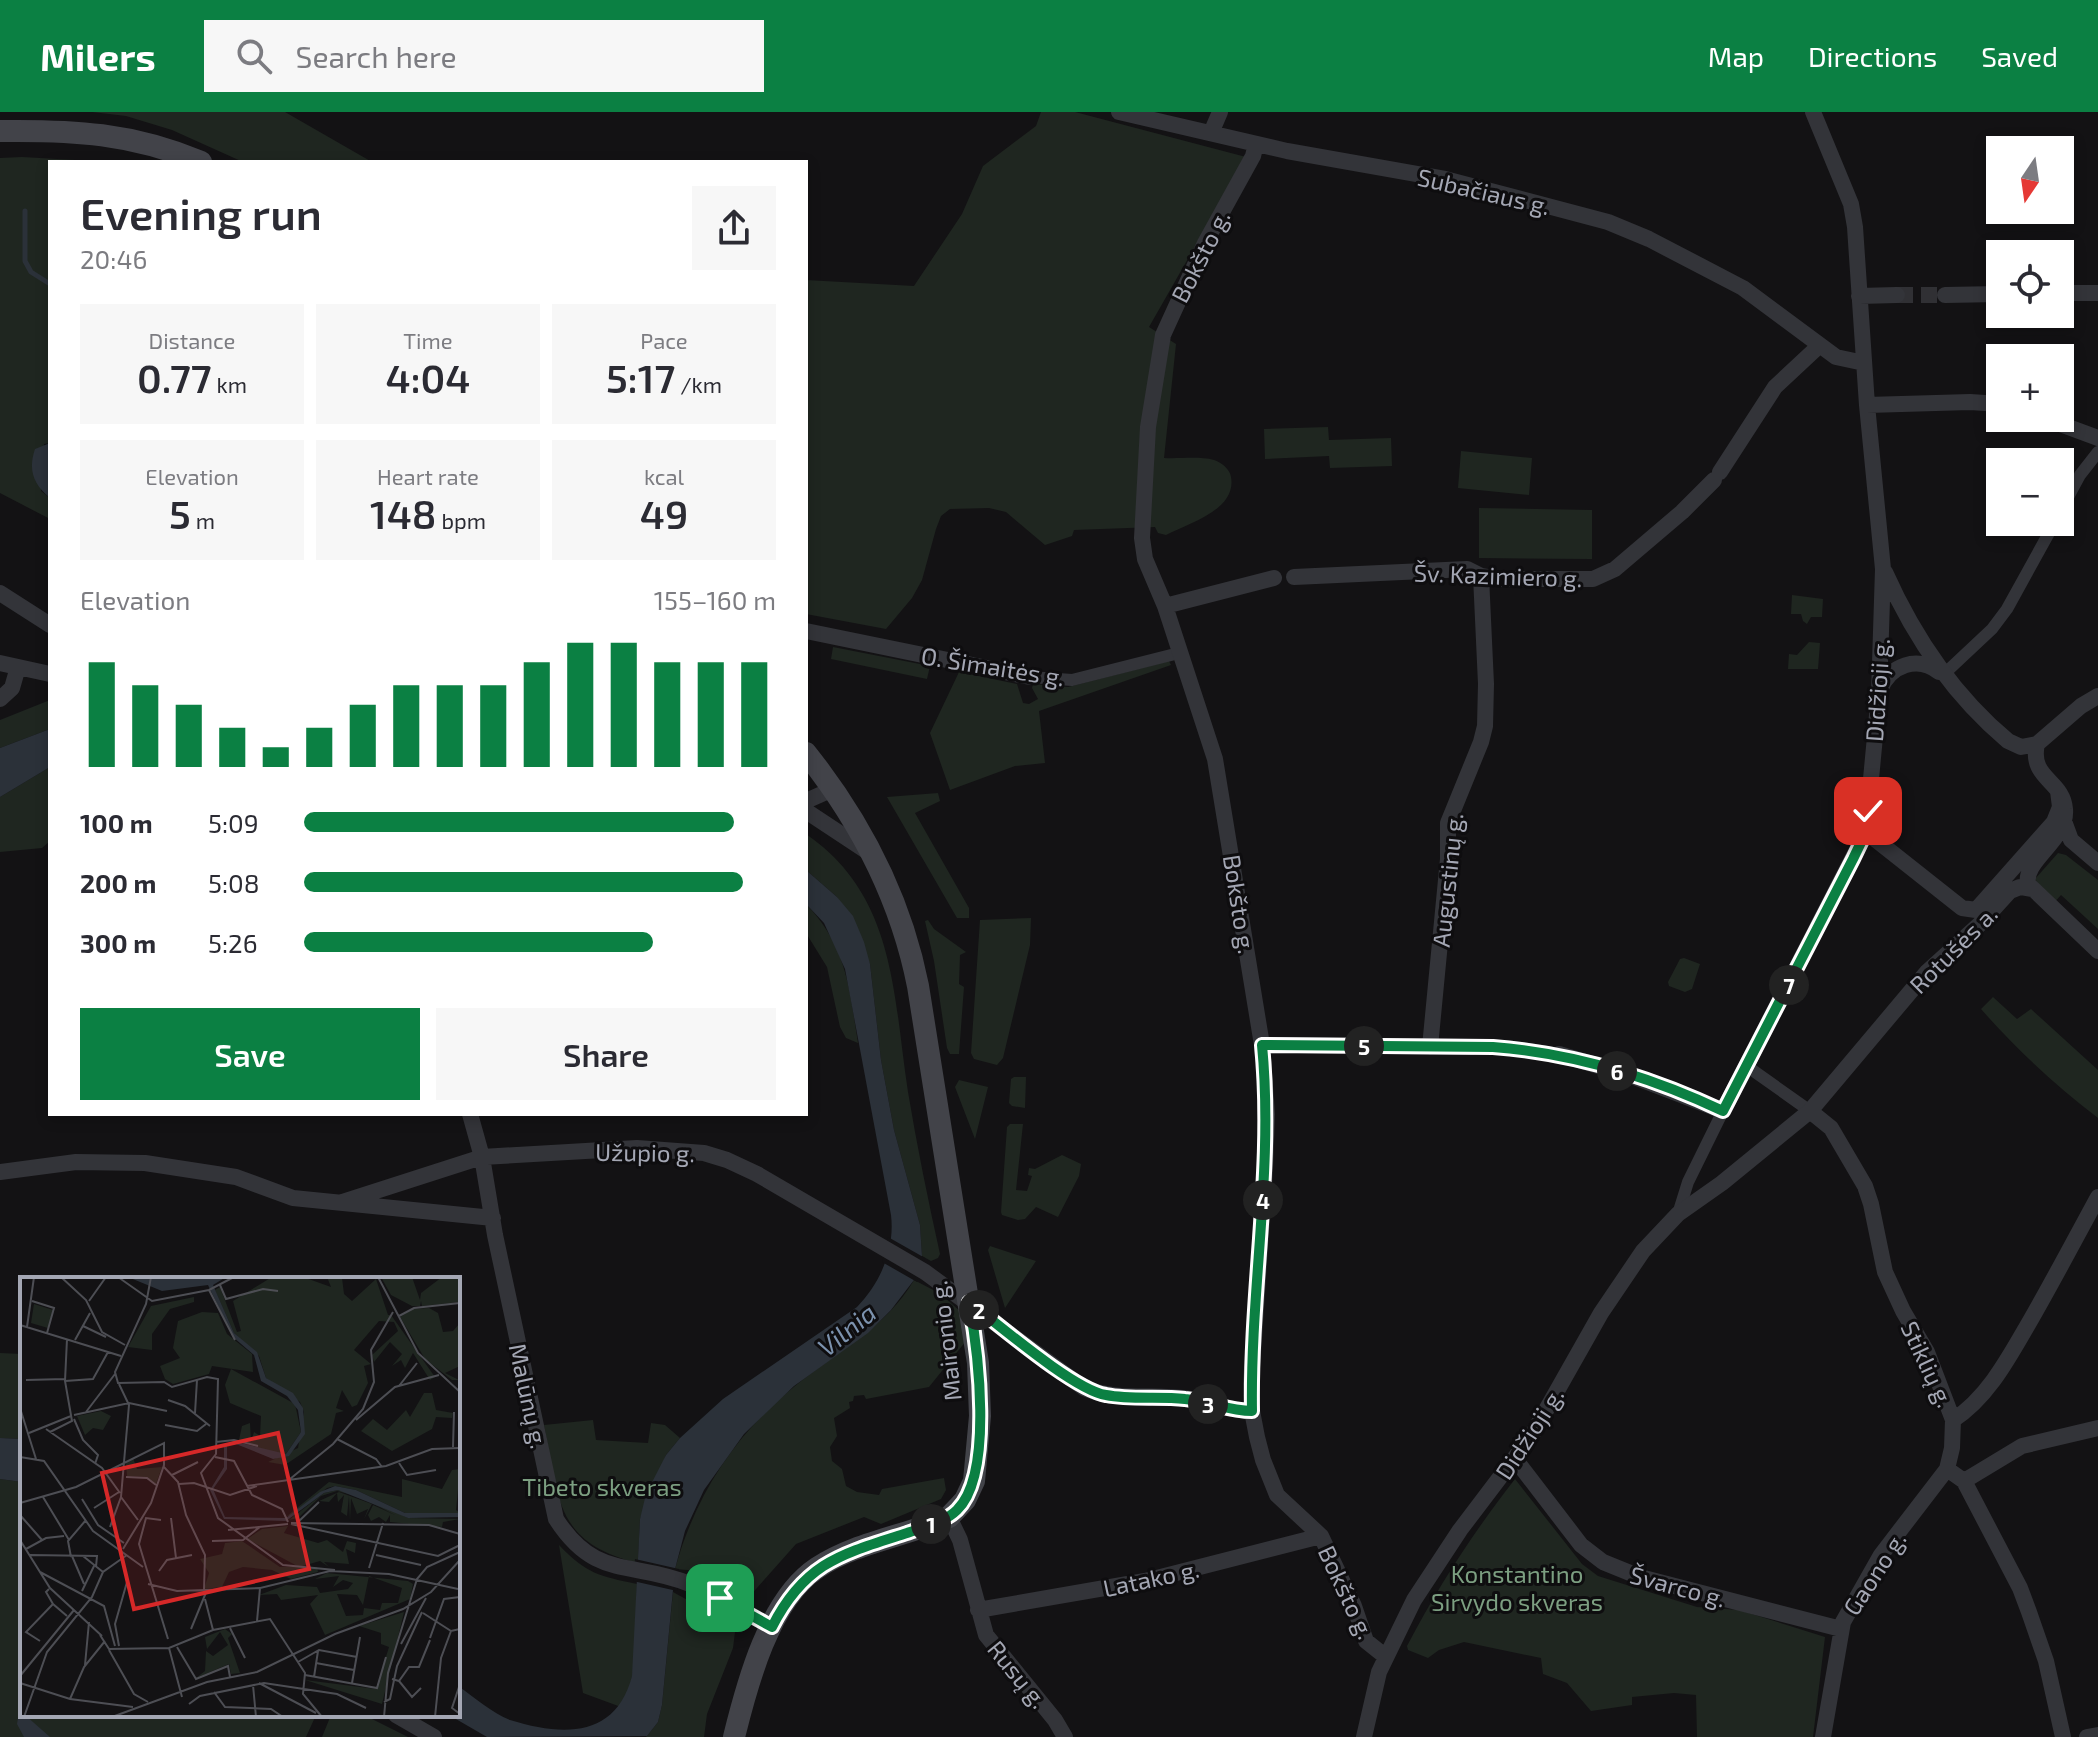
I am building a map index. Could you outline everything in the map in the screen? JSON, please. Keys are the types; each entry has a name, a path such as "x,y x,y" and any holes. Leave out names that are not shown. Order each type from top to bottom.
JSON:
{"main road":[{"path":"0,131 79,131 114,135 141,140 196,160"},
{"name":"Maironio g.","path":"809,763 833,789 872,854 900,915 914,964 978,1363 980,1416 976,1465 971,1490 949,1517"},
{"path":"734,1737 753,1672 787,1599 818,1568 856,1550 949,1517"}],"street":[{"name":"Subačiaus g.","path":"1119,112 1256,144 1445,179 1608,222 1653,241 1743,288 1820,345"},
{"path":"1211,133 1220,112"},
{"name":"Didžioji g.","path":"1678,1214 1688,1182 1866,832 1879,694 1883,569 1851,204 1813,112"},
{"name":"Bokšto g.","path":"1256,144 1253,156 1167,320 1148,427 1142,538 1145,559 1165,606 1209,736 1221,789 1262,1045 1267,1114 1252,1411 1263,1460 1277,1495 1321,1536 1354,1606 1366,1641 1386,1657"},
{"path":"2074,293 2098,293"},
{"path":"1945,295 1986,294"},
{"path":"1859,296 1897,295"},
{"path":"1820,345 1836,357 1864,363"},
{"name":"Šv. Kazimiero g.","path":"1294,577 1467,569 1481,576 1499,579 1575,580 1593,579 1605,574 1682,512 1717,476 1775,387 1820,345"},
{"path":"1867,405 1986,403"},
{"path":"2074,429 2098,438"},
{"path":"2074,486 2098,452"},
{"path":"1943,675 1992,629 2007,609 2047,536"},
{"path":"1883,569 1912,628 1943,675 2008,741 2021,747 2037,744 2068,716 2098,696"},
{"name":"Augustinų g.","path":"1430,1047 1448,859 1448,823 1485,726 1481,576"},
{"path":"1165,606 1274,578"},
{"path":"1,596 48,624"},
{"name":"O. Šimaitės g.","path":"808,631 1030,677 1072,680 1179,653"},
{"path":"0,663 48,674"},
{"path":"1879,694 1890,673 1908,664 1927,665 1943,675"},
{"path":"0,699 12,688 18,667"},
{"path":"2037,744 2034,756 2036,766 2058,791 2066,810 2056,838 2028,874 2028,884 2098,951"},
{"path":"808,800 833,789"},
{"name":"Rotušės a.","path":"1866,832 1962,908 1970,911 1980,907 2054,822 2060,807 2058,791"},
{"path":"808,812 872,854"},
{"path":"2064,821 2071,840 2098,863"},
{"name":"Rotušės a.","path":"1810,1111 1935,963 1981,923 2010,891 2020,887 2031,889"},
{"path":"1262,1045 1529,1049 1559,1054 1632,1076 1723,1111"},
{"name":"Stiklių g.","path":"1748,1067 1831,1128 1865,1186 1885,1272 1927,1352 1953,1420 1952,1448 1947,1469"},
{"name":"Didžioji g.","path":"1364,1737 1374,1690 1386,1657 1433,1569 1532,1435 1627,1272 1678,1214 1722,1183 1810,1111"},
{"path":"471,1116 493,1218"},
{"name":"Užupio g.","path":"342,1202 482,1157 637,1148 704,1153 757,1174 925,1272 969,1302"},
{"name":"Užupio g.","path":"3,1174 76,1162 145,1163 236,1177 293,1198 493,1218"},
{"path":"1953,1420 1968,1409 2005,1363 2068,1258 2098,1197"},
{"name":"Malūnų g.","path":"493,1218 556,1519 581,1551 610,1564 680,1580 772,1627"},
{"path":"969,1302 1070,1378 1095,1393 1179,1398 1252,1411"},
{"path":"1964,1481 2022,1446 2098,1428"},
{"name":"Švarco g.","path":"1515,1459 1581,1545 1603,1562 1640,1577 1841,1629"},
{"path":"1947,1469 1964,1481 2025,1600 2046,1661 2063,1737"},
{"name":"Gaono g.","path":"1823,1737 1846,1615 1881,1555 1947,1469"},
{"name":"Rusų g.","path":"949,1517 960,1543 986,1635 1055,1720 1065,1737"},
{"name":"Latako g.","path":"978,1610 1145,1581 1321,1536"},
{"path":"399,1717 434,1737"},
{"path":"2087,1737 2098,1735"}],"green space":[{"path":"92,112 285,112 369,160 239,160 172,130 126,116"},
{"path":"1041,112 1075,112 1246,157 1149,327 1176,344 1164,458 1202,458 1219,462 1231,477 1227,498 1209,514 1166,535 1158,533 1155,527 1074,530 1072,536 1045,545 1006,512 989,508 950,509 941,516 922,580 912,598 886,629 808,614 808,280 914,286 962,214 983,166 1036,126"},
{"path":"0,158 75,160 48,160 48,443 44,444 41,491 48,496 48,518 0,493"},
{"path":"1328,427 1329,440 1391,438 1392,466 1330,468 1329,456 1265,459 1264,429"},
{"path":"1461,451 1532,458 1529,495 1458,488"},
{"path":"1479,508 1592,510 1592,559 1479,558"},
{"path":"1792,595 1823,599 1822,617 1811,617 1807,624 1801,614 1791,614"},
{"path":"1809,642 1820,643 1818,669 1788,669 1789,654 1797,655"},
{"path":"833,647 930,666 927,679 831,659"},
{"path":"1169,661 1171,665 1039,711 1045,763 1015,766 950,790 930,733 959,672 1017,684 1023,703 1029,704 1038,699 1033,684 1068,687"},
{"path":"48,701 48,730 0,748 0,720"},
{"path":"48,768 48,843 42,848 0,852 0,797"},
{"path":"938,793 940,801 915,813 969,908 969,918 957,918 887,797"},
{"path":"808,836 836,859 858,887 874,917 885,950 915,1132 940,1254 931,1261 922,1256 920,1225 894,1130 881,1060 870,964 837,897 808,872"},
{"path":"2058,853 2066,855 2098,880 2098,929 2061,895 2053,904 2035,879"},
{"path":"808,906 820,920 838,952 848,986 858,1043 846,1038 840,1027 827,967 808,936"},
{"path":"1031,918 1030,945 1003,1058 997,1065 974,1059 971,1053 980,920"},
{"path":"928,920 934,929 966,952 960,955 959,984 964,987 959,1054 950,1054 947,1048 925,921"},
{"path":"1680,959 1700,964 1692,989 1685,992 1669,986 1668,982"},
{"path":"1993,997 2017,1019 2031,1009 2098,1070 2098,1118 2037,1066 1981,1009"},
{"path":"1026,1077 1025,1108 1009,1103 1011,1079"},
{"path":"959,1080 988,1087 975,1139 955,1087"},
{"path":"1023,1124 1016,1190 1027,1191 1032,1176 1028,1175 1029,1168 1035,1169 1062,1155 1081,1164 1079,1176 1058,1217 1036,1207 1025,1219 1002,1215 1007,1127"},
{"path":"990,1246 1036,1261 1005,1308 988,1250"},
{"path":"914,1280 941,1294 963,1314 966,1341 929,1387 866,1399 864,1395 854,1396 853,1401 849,1402 850,1408 834,1418 837,1436 830,1447 832,1461 842,1469 846,1486 857,1492 879,1495 882,1489 944,1478 946,1490 941,1499 881,1524 864,1517 796,1544 749,1597 699,1571 675,1569 694,1516 720,1468 736,1446 795,1386 875,1326 903,1297"},
{"path":"0,1353 20,1354 20,1439 0,1438"},
{"name":"Tibeto skveras","path":"593,1420 596,1440 648,1443 651,1423 665,1425 680,1438 666,1455 640,1519 638,1563 610,1554 590,1543 575,1530 558,1495 544,1425"},
{"path":"0,1479 20,1482 20,1717 315,1717 306,1737 0,1737"},
{"name":"Konstantino Sirvydo skveras","path":"1515,1479 1582,1564 1598,1576 1697,1607 1739,1610 1825,1637 1813,1737 1697,1737 1696,1695 1674,1693 1632,1697 1632,1705 1591,1711 1567,1683 1543,1674 1541,1658 1464,1642 1439,1650 1428,1658 1408,1650 1407,1646 1444,1581"},
{"path":"559,1545 594,1572 637,1584 632,1679 621,1707 583,1693"},
{"path":"673,1592 729,1623 735,1632 733,1648 707,1714 704,1737 646,1737 658,1722 662,1705"},
{"path":"330,1717 368,1717 408,1737 322,1737"}],"water":[{"path":"48,444 48,496 36,482 32,470 35,449"},
{"path":"48,730 48,768 0,797 0,748"},
{"name":"Vilnia","path":"808,872 853,916 870,964 881,1060 894,1130 920,1225 922,1256 914,1280 868,1333 794,1386 744,1434 704,1490 685,1531 675,1569 662,1705 658,1722 647,1736 487,1737 452,1717 460,1717 460,1687 503,1717 550,1729 586,1727 614,1711 632,1676 640,1519 646,1494 666,1455 723,1399 857,1307 873,1287 884,1264 891,1240 891,1215 845,969 824,923 808,906"},
{"path":"0,1438 20,1439 20,1482 0,1479"},
{"path":"27,1717 50,1737 24,1737 17,1724 18,1718"}],"pier":[{"path":"888,1237 925,1258 917,1282 882,1262"},
{"path":"635,1559 679,1569 677,1591 633,1581"}],"waterway":[{"path":"25,211 25,261 31,272 48,283"}],"tunnel":[{"path":"1897,295 1945,295"}],"route":[{"path":"720,1598 772,1627 787,1599 818,1568 847,1553 949,1517 958,1509 974,1481 980,1416 978,1363 969,1302 1070,1378 1095,1393 1191,1399 1229,1409 1252,1411 1267,1114 1262,1045 1529,1049 1613,1069 1723,1111 1853,859 1866,832 1868,811"}]}
